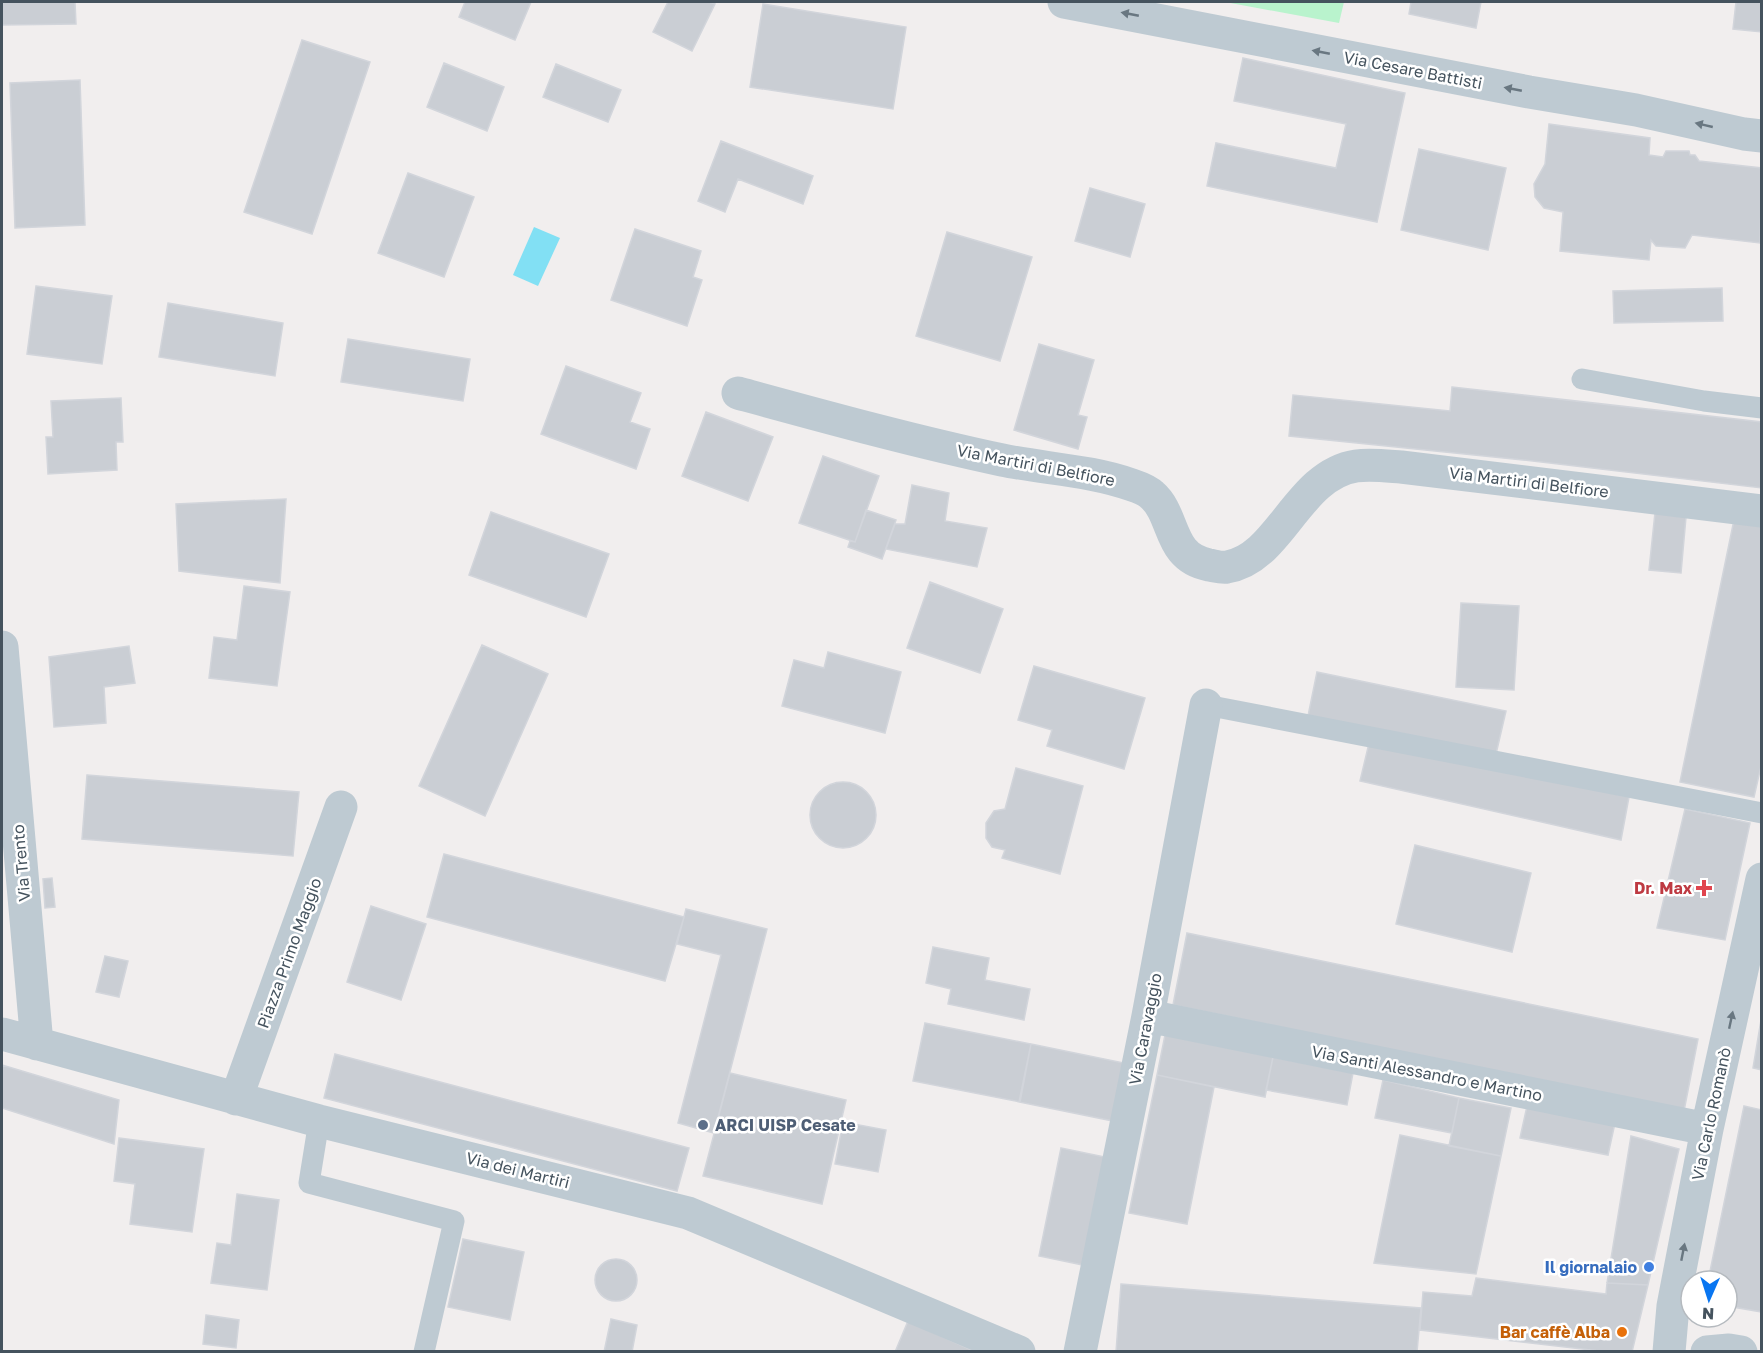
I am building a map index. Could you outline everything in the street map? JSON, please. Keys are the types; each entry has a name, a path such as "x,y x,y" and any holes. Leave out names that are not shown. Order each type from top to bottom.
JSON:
{"street":[{"name":"Via Cesare Battisti","path":"1064,2 1529,92 1636,110 1761,136"},
{"name":"Via Martiri di Belfiore","path":"738,393 909,439 1005,461 1105,477 1132,485 1151,494 1159,504 1176,542 1197,562 1226,568 1255,557 1316,486 1340,471 1357,466 1401,467 1761,511"},
{"name":"Via Trento","path":"2,647 37,1044"},
{"name":"Via Caravaggio","path":"1080,1352 1148,1016 1206,705"},
{"name":"Piazza Primo Maggio","path":"236,1099 341,807"},
{"name":"Via Carlo Romanò","path":"1668,1352 1673,1306 1707,1129 1761,879"},
{"name":"Via Santi Alessandro e Martino","path":"1148,1016 1707,1129"},
{"name":"Via dei Martiri","path":"2,1034 319,1121 688,1213 1019,1352"},
{"path":"1707,1352 1729,1350 1741,1352"}],"lane":[{"path":"1582,379 1704,402 1761,408"},
{"path":"1206,705 1761,813"},
{"path":"319,1121 309,1183 454,1221 424,1352"}],"green space":[{"path":"1225,2 1344,2 1339,23"}],"water":[{"path":"534,227 560,238 538,286 513,275"}],"building":[{"path":"2,2 75,2 76,24 2,25"},
{"path":"465,2 531,2 515,40 459,17"},
{"path":"668,2 715,4 692,51 653,32"},
{"path":"1411,2 1481,2 1476,28 1409,14"},
{"path":"1736,2 1762,2 1762,32 1733,29"},
{"path":"763,4 906,27 893,109 750,87"},
{"path":"302,40 370,62 312,234 244,212"},
{"path":"1243,58 1405,93 1377,222 1207,186 1216,143 1336,168 1346,124 1234,101"},
{"path":"444,63 504,87 487,131 427,107"},
{"path":"556,64 621,90 608,122 543,97"},
{"path":"80,80 85,225 15,228 10,83"},
{"path":"1549,124 1650,138 1649,155 1663,157 1666,151 1689,151 1690,155 1695,155 1699,161 1762,168 1760,243 1692,235 1685,248 1656,246 1651,240 1649,260 1560,251 1563,212 1544,208 1535,197 1534,184 1545,164"},
{"path":"721,141 813,176 803,204 738,179 725,212 698,201"},
{"path":"1419,149 1506,168 1488,250 1401,230"},
{"path":"408,173 474,197 444,277 378,253"},
{"path":"1090,188 1145,204 1130,257 1075,241"},
{"path":"635,229 701,251 693,277 702,280 687,326 611,300"},
{"path":"947,232 1032,257 1000,361 916,336"},
{"path":"36,286 112,296 102,364 27,354"},
{"path":"1722,288 1723,321 1614,323 1613,291"},
{"path":"168,303 283,323 275,376 159,357"},
{"path":"348,339 470,359 463,401 341,382"},
{"path":"1039,344 1094,360 1078,415 1087,417 1078,449 1014,430"},
{"path":"566,366 641,393 630,422 650,429 636,469 541,434"},
{"path":"1452,387 1762,422 1762,488 1289,436 1293,395 1450,411"},
{"path":"121,398 123,442 116,442 117,470 48,474 46,437 53,437 51,401"},
{"path":"706,412 773,437 748,501 682,476"},
{"path":"823,456 879,476 855,542 799,523"},
{"path":"912,485 949,493 945,521 987,528 977,567 886,549 895,524 905,524"},
{"path":"286,499 280,583 179,571 176,504"},
{"path":"1656,503 1687,506 1681,573 1649,570"},
{"path":"866,510 896,520 882,559 848,547 850,541 855,542"},
{"path":"491,512 609,554 586,617 469,575"},
{"path":"1735,515 1762,521 1762,762 1754,797 1680,782"},
{"path":"930,582 1003,609 980,673 907,648"},
{"path":"244,586 290,592 277,686 209,678 214,637 237,640"},
{"path":"1461,603 1519,606 1514,690 1456,687"},
{"path":"482,645 548,674 485,816 419,786"},
{"path":"129,646 135,683 104,687 106,723 54,727 49,657"},
{"path":"828,652 901,672 885,733 782,706 794,660 824,668"},
{"path":"1034,666 1145,698 1124,769 1047,746 1052,730 1018,720"},
{"path":"1317,672 1506,711 1496,754 1308,716"},
{"path":"1370,739 1629,797 1621,840 1360,781"},
{"path":"1016,768 1083,786 1060,874 1002,858 1005,850 992,847 986,838 986,823 994,811 1005,809"},
{"path":"87,775 299,792 293,856 82,839"},
{"path":"843,782 856,785 866,792 873,802 876,815 873,828 866,838 856,845 843,848 830,845 820,838 813,828 810,815 813,802 820,792 830,785"},
{"path":"1685,809 1750,823 1725,940 1657,928"},
{"path":"1415,845 1531,873 1512,952 1396,924"},
{"path":"444,854 684,917 665,981 427,917"},
{"path":"52,878 55,907 45,908 43,879"},
{"path":"371,906 426,924 401,1000 347,982"},
{"path":"686,909 767,929 714,1133 678,1123 721,955 677,944"},
{"path":"1187,933 1698,1039 1684,1111 1173,1005"},
{"path":"933,947 989,958 985,980 1030,989 1024,1020 948,1004 951,989 926,983"},
{"path":"105,956 128,961 119,997 96,992"},
{"path":"1762,1014 1762,1070 1753,1068"},
{"path":"925,1023 1031,1044 1020,1102 913,1081"},
{"path":"1165,1035 1273,1057 1265,1097 1157,1075"},
{"path":"1031,1044 1124,1063 1113,1121 1019,1102"},
{"path":"335,1054 689,1148 677,1191 324,1098"},
{"path":"1273,1057 1353,1073 1347,1105 1266,1090"},
{"path":"2,1065 119,1100 114,1144 2,1108"},
{"path":"730,1073 846,1100 822,1204 703,1176"},
{"path":"1157,1075 1214,1087 1187,1224 1129,1213"},
{"path":"1383,1080 1459,1098 1452,1133 1375,1118"},
{"path":"1459,1098 1511,1108 1501,1156 1449,1146"},
{"path":"1527,1106 1615,1123 1608,1155 1520,1138"},
{"path":"1744,1106 1762,1110 1762,1312 1739,1308 1739,1269 1710,1269"},
{"path":"843,1122 886,1130 878,1172 835,1164"},
{"path":"1400,1135 1501,1156 1476,1274 1374,1263"},
{"path":"1631,1136 1679,1149 1648,1285 1607,1283"},
{"path":"119,1138 204,1149 192,1232 130,1224 135,1184 114,1181"},
{"path":"1061,1148 1105,1157 1083,1265 1039,1256"},
{"path":"237,1194 279,1200 267,1290 211,1283 217,1243 231,1245"},
{"path":"463,1239 524,1252 510,1320 448,1307"},
{"path":"616,1259 631,1265 637,1280 631,1295 616,1301 601,1295 595,1280 601,1265"},
{"path":"1476,1278 1606,1294 1607,1283 1648,1285 1632,1352 1608,1352 1420,1330 1423,1292 1472,1296"},
{"path":"1121,1284 1421,1308 1417,1352 1116,1352"},
{"path":"206,1315 239,1320 236,1348 203,1344"},
{"path":"611,1319 637,1325 632,1352 604,1352"},
{"path":"908,1321 976,1352 895,1352"}],"place":[{"name":"Dr. Max","path":"1704,888"},
{"name":"ARCI UISP Cesate","path":"703,1125"},
{"name":"Il giornalaio","path":"1649,1267"},
{"name":"Bar caffè Alba","path":"1622,1332"}]}
